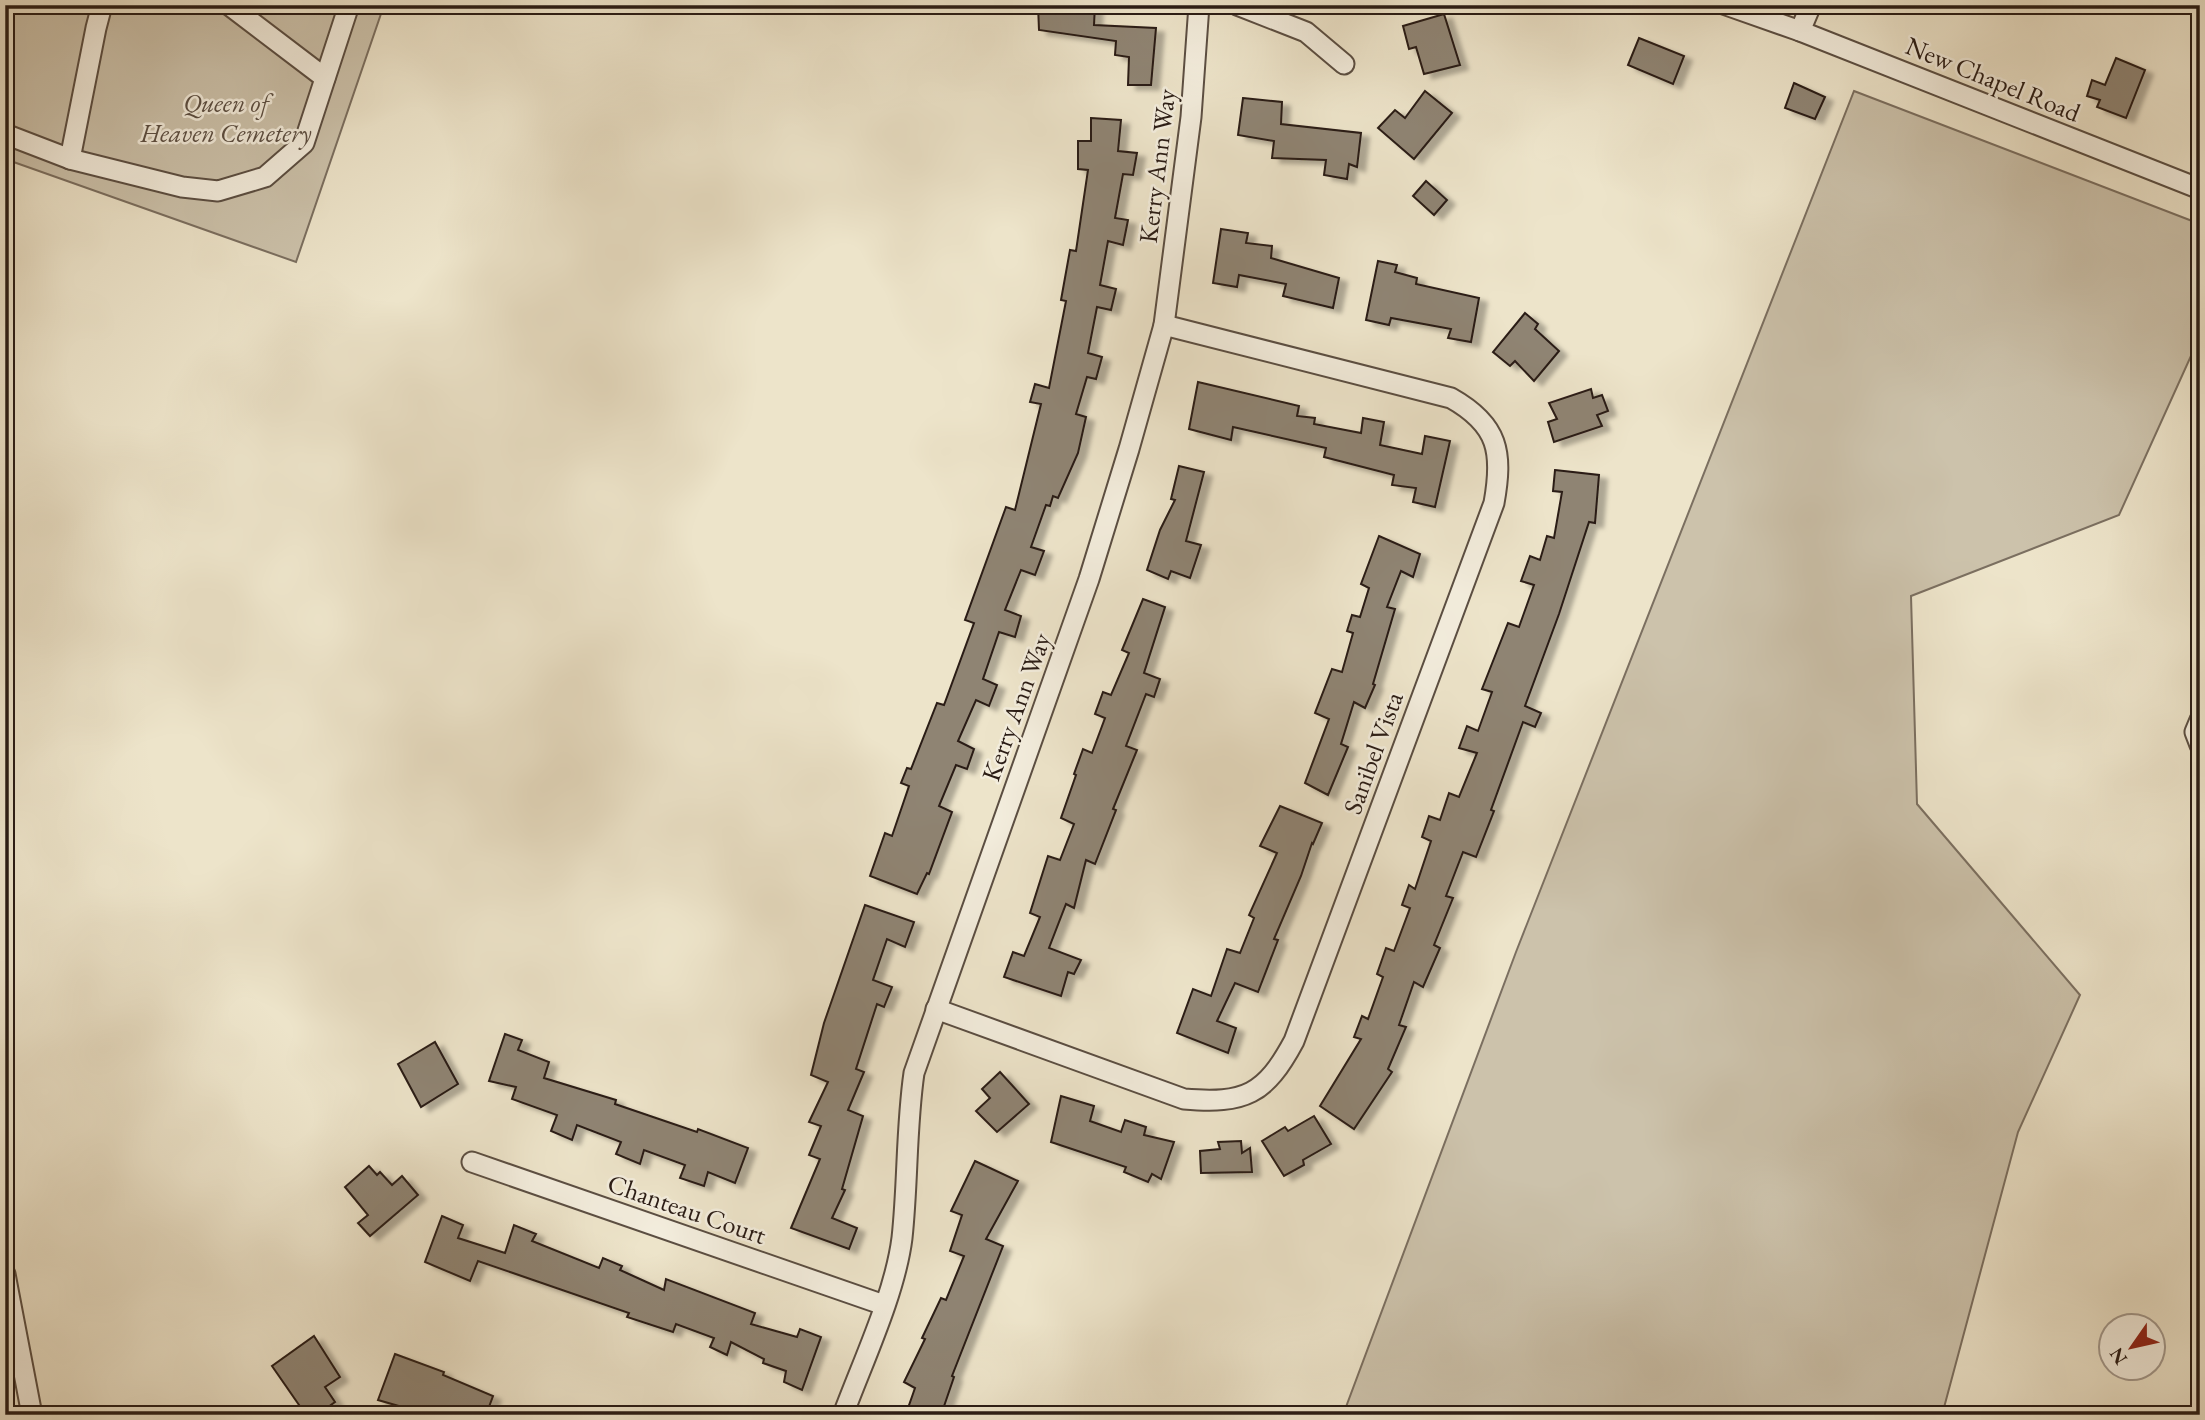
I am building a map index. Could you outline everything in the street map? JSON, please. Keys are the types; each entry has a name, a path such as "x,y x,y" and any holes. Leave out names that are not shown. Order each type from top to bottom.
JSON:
{"street":[{"path":"70,159 102,5"},
{"path":"229,5 325,78"},
{"path":"5,134 70,159 182,187 218,191 265,177 304,143 349,5"},
{"name":"Kerry Ann Way","path":"843,1415 884,1305 901,1238 914,1073 1089,579 1164,325 1191,117 1199,5"},
{"path":"1237,5 1306,32 1344,64"},
{"name":"New Chapel Road","path":"1726,5 1800,31 2200,189"},
{"path":"1800,31 1811,5"},
{"name":"Sanibel Vista","path":"936,1009 1184,1099 1219,1102 1244,1096 1266,1083 1283,1062 1294,1041 1494,503 1499,477 1497,451 1488,428 1471,409 1451,398 1164,325"},
{"path":"2200,720 2195,732 2200,745"},
{"name":"Chanteau Court","path":"472,1162 884,1305"},
{"path":"5,1274 32,1415"}],"green space":[{"name":"Queen of Heaven Cemetery","path":"5,5 384,5 296,262 5,159"},
{"path":"1854,91 2200,224 2200,336 2119,515 1911,596 1917,804 2080,995 2018,1132 1942,1415 1343,1415 1516,952"}],"building":[{"path":"1038,5 1095,5 1094,25 1156,28 1151,85 1128,85 1129,57 1115,55 1116,41 1039,30"},
{"path":"1444,14 1460,65 1424,74 1416,47 1409,49 1403,26"},
{"path":"1639,38 1684,56 1673,84 1628,65"},
{"path":"2116,58 2145,70 2126,118 2097,107 2100,100 2087,96 2092,80 2105,85"},
{"path":"1794,83 1825,97 1815,119 1785,108"},
{"path":"1425,91 1452,113 1414,159 1378,128 1395,110 1405,118"},
{"path":"1243,98 1282,102 1281,124 1361,133 1357,167 1349,164 1347,179 1324,175 1326,160 1272,158 1274,141 1238,135"},
{"path":"1091,118 1121,120 1118,151 1137,153 1133,175 1123,174 1115,218 1128,220 1123,245 1108,241 1100,285 1116,289 1111,310 1097,307 1088,353 1102,357 1096,379 1087,377 1076,414 1086,417 1078,453 1058,498 1053,496 1050,506 1046,505 1031,547 1044,551 1035,575 1021,570 1005,610 1021,616 1015,637 999,632 983,679 997,685 989,706 976,700 958,741 974,749 967,769 956,765 939,806 952,812 929,874 927,873 917,894 870,876 885,833 892,836 909,786 901,783 907,768 911,769 937,703 944,705 974,623 965,620 1006,507 1015,510 1041,404 1030,402 1035,384 1049,388 1066,301 1061,300 1070,250 1076,251 1088,170 1078,169 1078,141 1091,141"},
{"path":"1426,181 1447,200 1434,215 1413,196"},
{"path":"1221,229 1248,233 1246,243 1272,246 1271,258 1339,278 1333,308 1283,296 1286,284 1239,275 1237,287 1213,283"},
{"path":"1378,261 1397,265 1395,272 1417,278 1416,284 1479,298 1471,342 1448,338 1451,329 1391,318 1389,325 1366,320"},
{"path":"1525,313 1538,324 1535,329 1559,351 1534,381 1515,361 1510,366 1493,352"},
{"path":"1198,382 1299,406 1297,416 1315,418 1314,424 1361,433 1363,418 1384,422 1380,445 1422,454 1425,436 1450,441 1435,507 1413,502 1416,488 1392,485 1394,475 1324,457 1326,448 1233,427 1231,440 1189,429"},
{"path":"1591,389 1593,398 1602,395 1608,411 1597,415 1602,426 1554,442 1548,422 1557,419 1549,403"},
{"path":"1179,466 1204,472 1186,541 1201,545 1190,578 1171,571 1168,579 1147,570 1160,530 1175,500 1171,499"},
{"path":"1555,470 1599,475 1595,523 1589,522 1525,706 1541,713 1535,727 1523,722 1476,857 1463,852 1446,896 1453,898 1434,945 1440,948 1423,987 1414,982 1399,1025 1406,1027 1388,1069 1392,1072 1354,1129 1320,1106 1361,1039 1354,1037 1362,1016 1368,1019 1383,977 1377,974 1386,948 1394,951 1410,908 1402,905 1409,885 1415,889 1431,841 1422,837 1429,816 1440,820 1449,793 1459,797 1477,753 1459,748 1467,726 1478,731 1492,692 1482,689 1508,623 1519,627 1534,585 1521,581 1530,556 1540,560 1547,536 1554,538 1562,492 1553,491"},
{"path":"1379,536 1420,554 1413,577 1401,571 1387,607 1395,609 1373,684 1375,685 1365,708 1354,702 1341,744 1348,747 1328,795 1305,783 1329,719 1315,713 1332,669 1342,672 1353,633 1347,631 1352,615 1360,617 1369,588 1361,584"},
{"path":"1143,599 1165,607 1144,673 1160,679 1154,697 1146,694 1126,746 1137,750 1113,809 1116,810 1095,864 1086,860 1074,908 1066,904 1049,948 1081,960 1074,974 1068,972 1061,996 1004,977 1013,952 1024,956 1040,917 1030,913 1048,856 1060,860 1074,824 1061,818 1076,775 1074,774 1083,749 1092,753 1105,718 1095,714 1103,692 1111,695 1129,653 1122,650"},
{"path":"1280,806 1322,823 1274,939 1278,940 1258,992 1235,983 1217,1021 1236,1028 1228,1053 1177,1033 1193,989 1211,996 1227,949 1240,953 1254,918 1249,915 1277,853 1260,846"},
{"path":"865,905 914,922 905,947 887,939 873,980 892,987 884,1007 877,1004 856,1069 864,1072 848,1110 863,1116 842,1189 845,1190 832,1218 857,1228 849,1249 791,1228 820,1159 809,1155 821,1126 809,1122 828,1082 811,1075 824,1023"},
{"path":"505,1034 522,1040 518,1050 549,1062 544,1078 616,1100 615,1104 697,1132 698,1129 748,1148 735,1183 708,1172 704,1186 680,1178 685,1165 644,1150 640,1164 616,1154 621,1142 577,1125 572,1140 551,1131 557,1115 512,1099 516,1087 489,1081"},
{"path":"435,1042 458,1084 421,1107 398,1064"},
{"path":"1000,1072 1029,1104 997,1132 976,1111 990,1098 982,1089"},
{"path":"1061,1096 1094,1106 1090,1121 1121,1132 1125,1120 1146,1127 1144,1135 1174,1142 1161,1179 1152,1174 1148,1182 1124,1172 1126,1167 1051,1142"},
{"path":"1314,1116 1331,1144 1303,1160 1304,1165 1284,1176 1262,1141 1285,1127 1288,1131"},
{"path":"1241,1141 1242,1153 1250,1148 1252,1172 1201,1173 1200,1151 1220,1149 1218,1142"},
{"path":"975,1161 1018,1181 986,1239 1003,1246 952,1376 954,1377 941,1415 916,1415 907,1411 915,1388 904,1382 941,1298 946,1300 964,1256 950,1251 962,1215 951,1211"},
{"path":"369,1166 377,1175 380,1172 392,1185 402,1176 418,1195 370,1236 358,1223 368,1215 345,1187"},
{"path":"442,1216 463,1225 458,1238 505,1253 514,1225 536,1234 532,1241 599,1268 603,1258 622,1266 620,1270 664,1290 666,1279 755,1313 751,1324 797,1337 800,1329 821,1337 802,1390 784,1382 786,1371 763,1363 764,1359 731,1342 727,1355 710,1347 714,1338 676,1324 673,1332 627,1317 629,1313 478,1261 470,1281 425,1262"},
{"path":"314,1336 340,1377 325,1387 335,1402 317,1415 306,1415 272,1366"},
{"path":"395,1354 444,1372 443,1375 493,1396 486,1415 430,1415 378,1400"}]}
